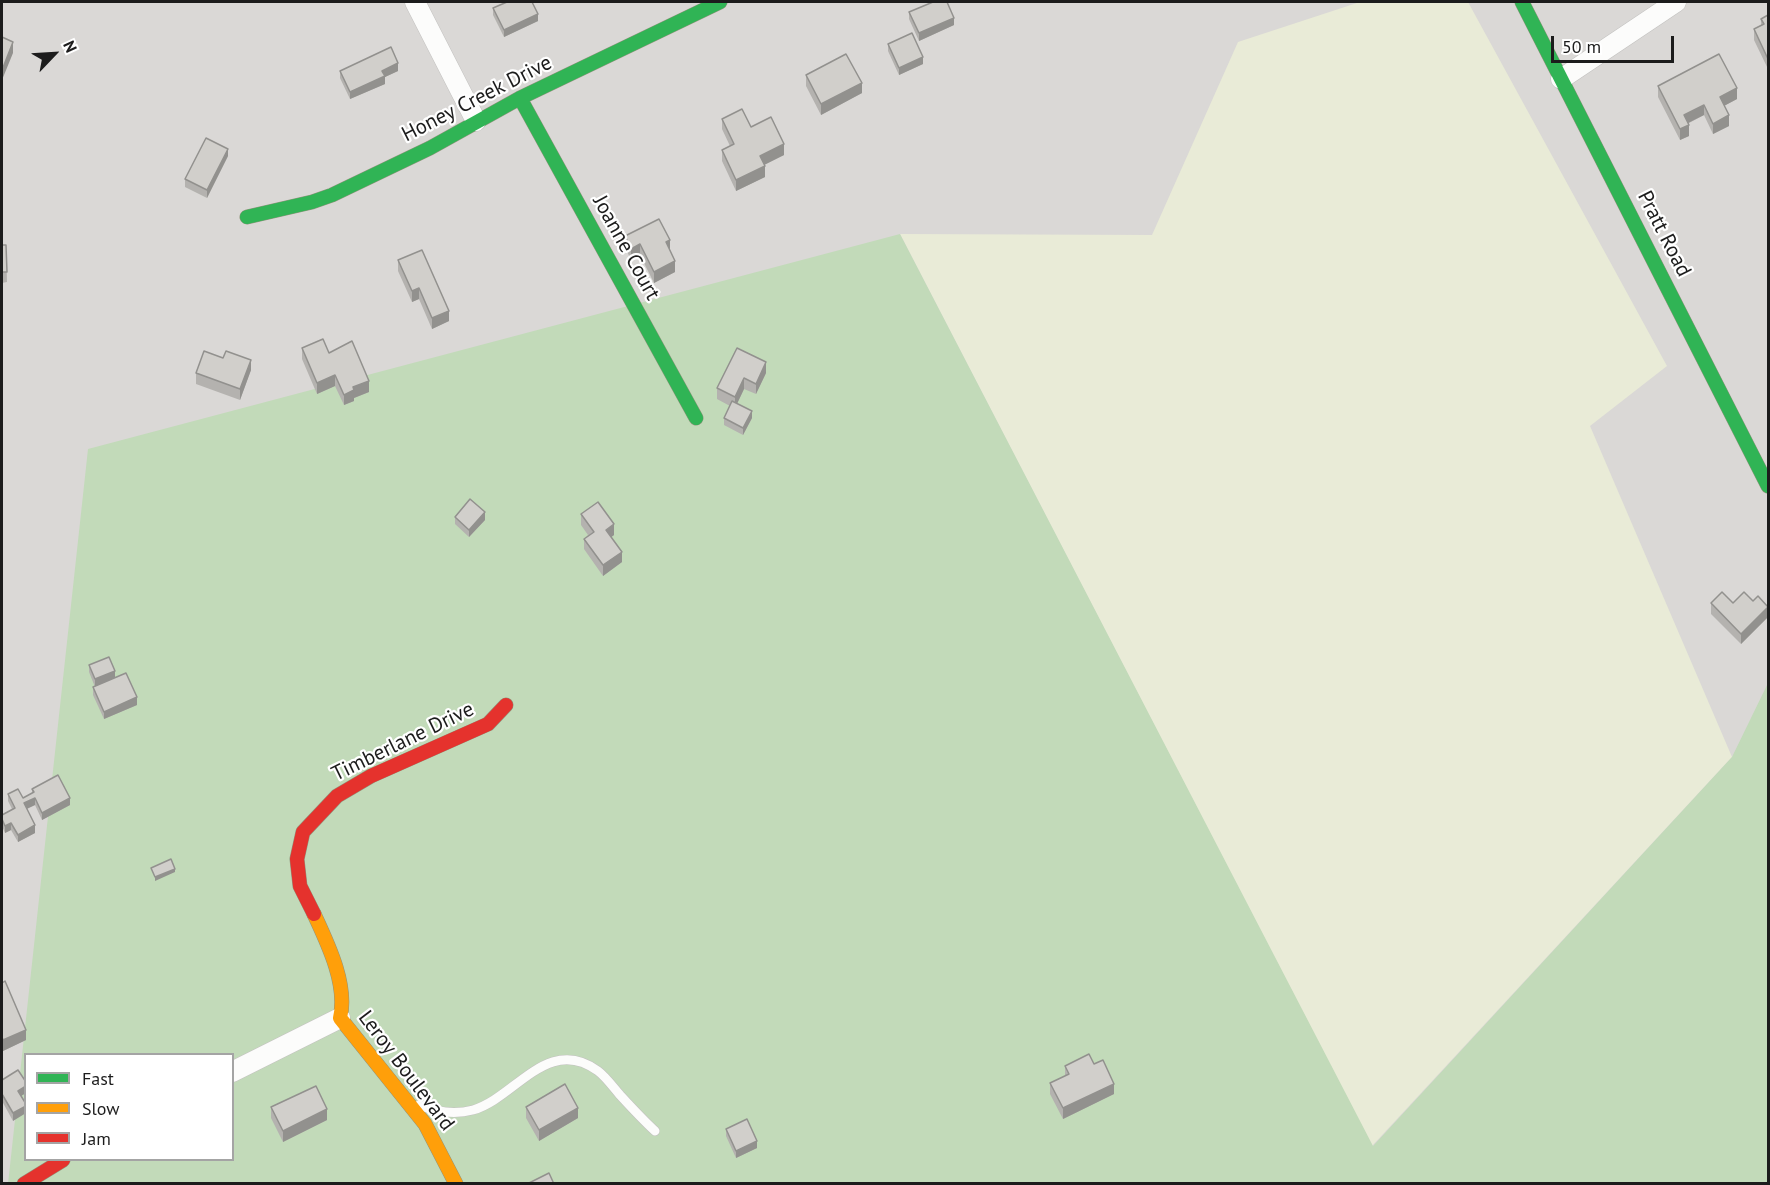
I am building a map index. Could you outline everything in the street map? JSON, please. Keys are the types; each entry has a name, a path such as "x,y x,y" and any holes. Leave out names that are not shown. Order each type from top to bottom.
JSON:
{"street":[{"path":"416,2 476,121"},
{"name":"Honey Creek Drive","path":"247,217 332,195 430,148 520,98 720,2"},
{"name":"Pratt Road","path":"1522,2 1768,486"},
{"path":"1561,79 1676,2"},
{"name":"Joanne Court","path":"520,98 696,418"},
{"name":"Timberlane Drive","path":"317,815 337,796 371,776 488,724 506,705"},
{"name":"Leroy Boulevard","path":"317,815 303,832 297,859 300,886 333,955 343,1006 340,1018 426,1124 456,1184"},
{"path":"234,1071 340,1018"},
{"path":"24,1184 61,1161"}],"lane":[{"path":"404,1098 439,1112 458,1113 472,1110 484,1106 539,1067 556,1060 576,1061 597,1071 655,1131"}],"shaded area":[{"path":"2,2 1768,2 1768,1183 2,1184"}],"green space":[{"path":"1360,2 1468,2 1667,366 1590,426 1732,757 1372,1146 900,234 1152,235 1238,42"},
{"path":"900,234 1373,1146 1732,757 1768,683 1768,1183 8,1184 88,449"}],"building":[{"path":"507,2 532,2 538,14 504,30 493,8"},
{"path":"933,2 947,2 954,18 919,33 909,12"},
{"path":"1768,15 1768,59 1754,29 1764,24 1761,19"},
{"path":"912,33 923,57 899,68 888,44"},
{"path":"2,37 13,42 2,70"},
{"path":"391,47 398,63 382,71 385,76 350,92 340,71"},
{"path":"846,54 862,83 821,104 806,75"},
{"path":"1719,54 1737,88 1720,97 1729,115 1713,124 1704,105 1684,115 1689,125 1680,129 1658,86"},
{"path":"742,109 751,127 771,117 784,144 760,156 765,166 736,180 722,150 734,144 722,119"},
{"path":"206,138 228,149 207,190 185,179"},
{"path":"659,219 670,240 666,242 675,261 654,272 640,244 631,249 625,236"},
{"path":"2,245 6,245 7,272 2,272"},
{"path":"422,250 449,311 432,318 419,288 412,291 398,260"},
{"path":"323,339 329,353 352,341 369,381 353,387 354,390 344,395 335,375 317,383 302,348"},
{"path":"737,348 766,362 756,384 744,378 735,397 717,388"},
{"path":"204,351 223,358 226,351 251,360 240,389 196,373"},
{"path":"732,401 752,411 743,428 724,418"},
{"path":"470,499 485,512 469,530 455,517"},
{"path":"598,502 614,524 606,530 622,552 603,565 584,539 594,532 581,514"},
{"path":"1722,592 1733,603 1744,592 1753,601 1758,596 1768,607 1741,634 1711,603"},
{"path":"109,657 115,671 95,679 89,665"},
{"path":"126,673 137,697 104,712 93,687"},
{"path":"58,775 70,798 42,813 35,798 24,803 35,825 18,835 11,823 5,826 2,815 15,808 8,794 18,789 23,798 34,792 32,789"},
{"path":"171,859 175,869 155,877 151,868"},
{"path":"5,981 26,1030 3,1040 2,983"},
{"path":"1089,1054 1094,1064 1103,1060 1114,1084 1063,1108 1050,1083 1069,1074 1065,1066"},
{"path":"18,1070 24,1079 24,1087 18,1091 24,1101 24,1107 13,1113 2,1094 2,1080"},
{"path":"565,1084 578,1108 539,1130 526,1107"},
{"path":"316,1086 327,1109 283,1131 271,1107"},
{"path":"747,1119 757,1141 736,1151 726,1129"},
{"path":"549,1173 554,1184 527,1184"}],"traffic: fast":[{"path":"247,217 332,195 430,148 520,98 720,2"},
{"path":"1522,2 1768,486"},
{"path":"520,98 696,418"}],"traffic: slow":[{"path":"314,914 339,979 342,1005 340,1018 425,1124 456,1184"}],"traffic: jam":[{"path":"314,914 300,886 297,859 303,832 337,796 371,776 488,724 506,705"},
{"path":"24,1184 61,1161"}]}
